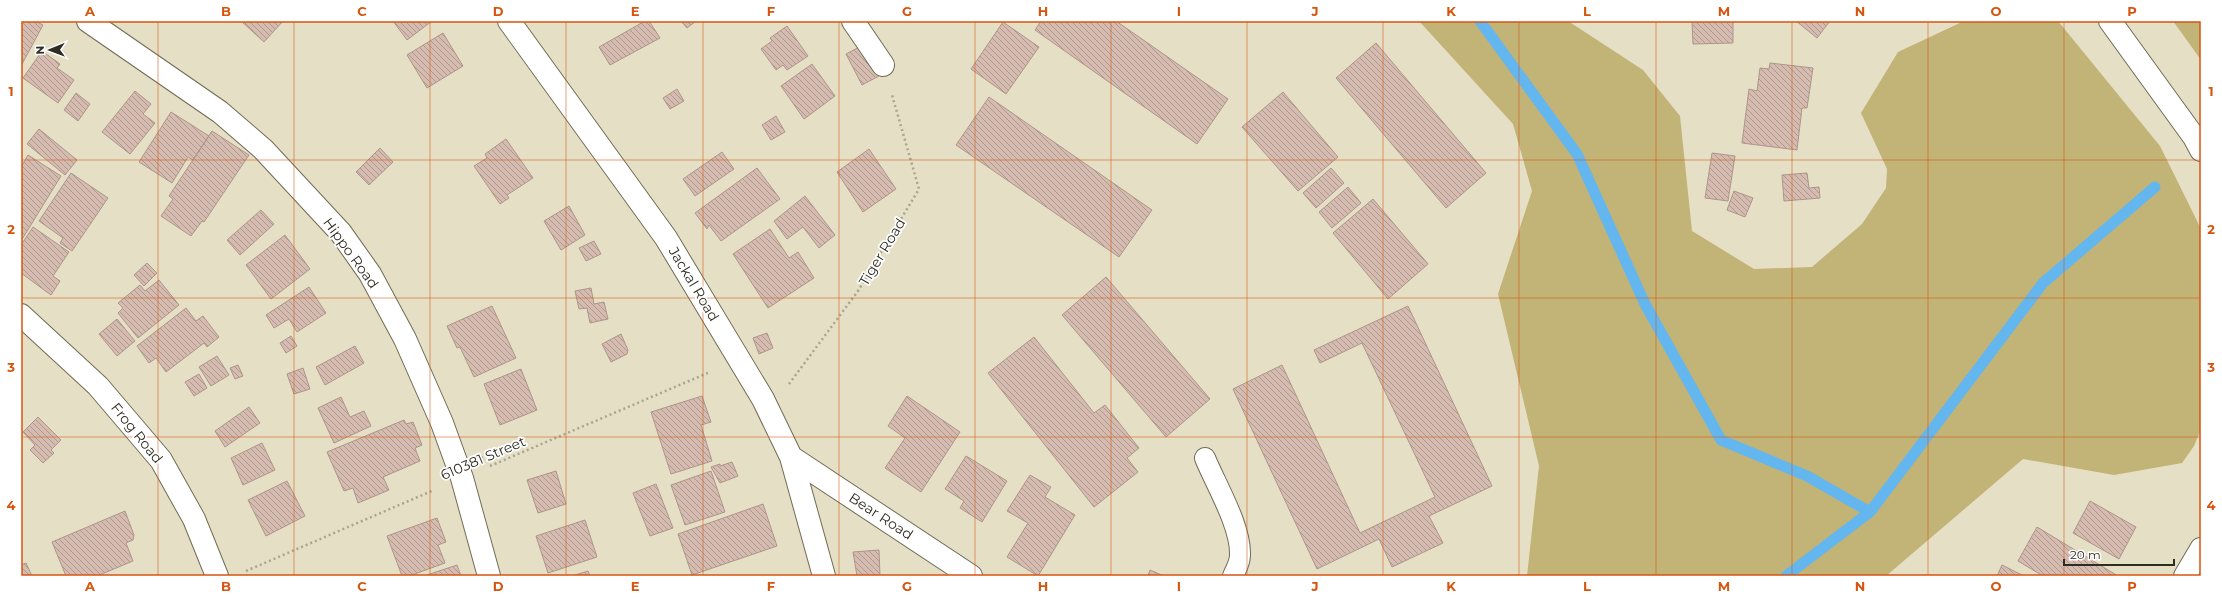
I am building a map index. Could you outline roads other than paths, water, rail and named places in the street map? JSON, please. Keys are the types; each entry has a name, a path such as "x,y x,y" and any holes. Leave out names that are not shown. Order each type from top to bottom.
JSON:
{"street":[{"name":"Hippo Road","path":"88,21 220,112 263,149 341,233 370,274 405,339 442,423 462,478 489,576"},
{"name":"Jackal Road","path":"509,21 666,238 740,359 769,412 791,457 824,576"},
{"path":"853,21 883,65"},
{"path":"2110,21 2201,150"},
{"name":"Frog Road","path":"21,316 98,386 160,460 194,519 217,576"},
{"name":"Bear Road","path":"791,457 965,574"},
{"path":"2191,574 2201,549"}],"lane":[{"path":"1205,458 1232,521 1240,546 1240,557 1233,576"}],"waterway":[{"path":"1480,21 1577,154 1645,304 1721,440 1807,476 1870,512"},
{"path":"1786,576 1870,512 2043,283 2155,187"}]}
